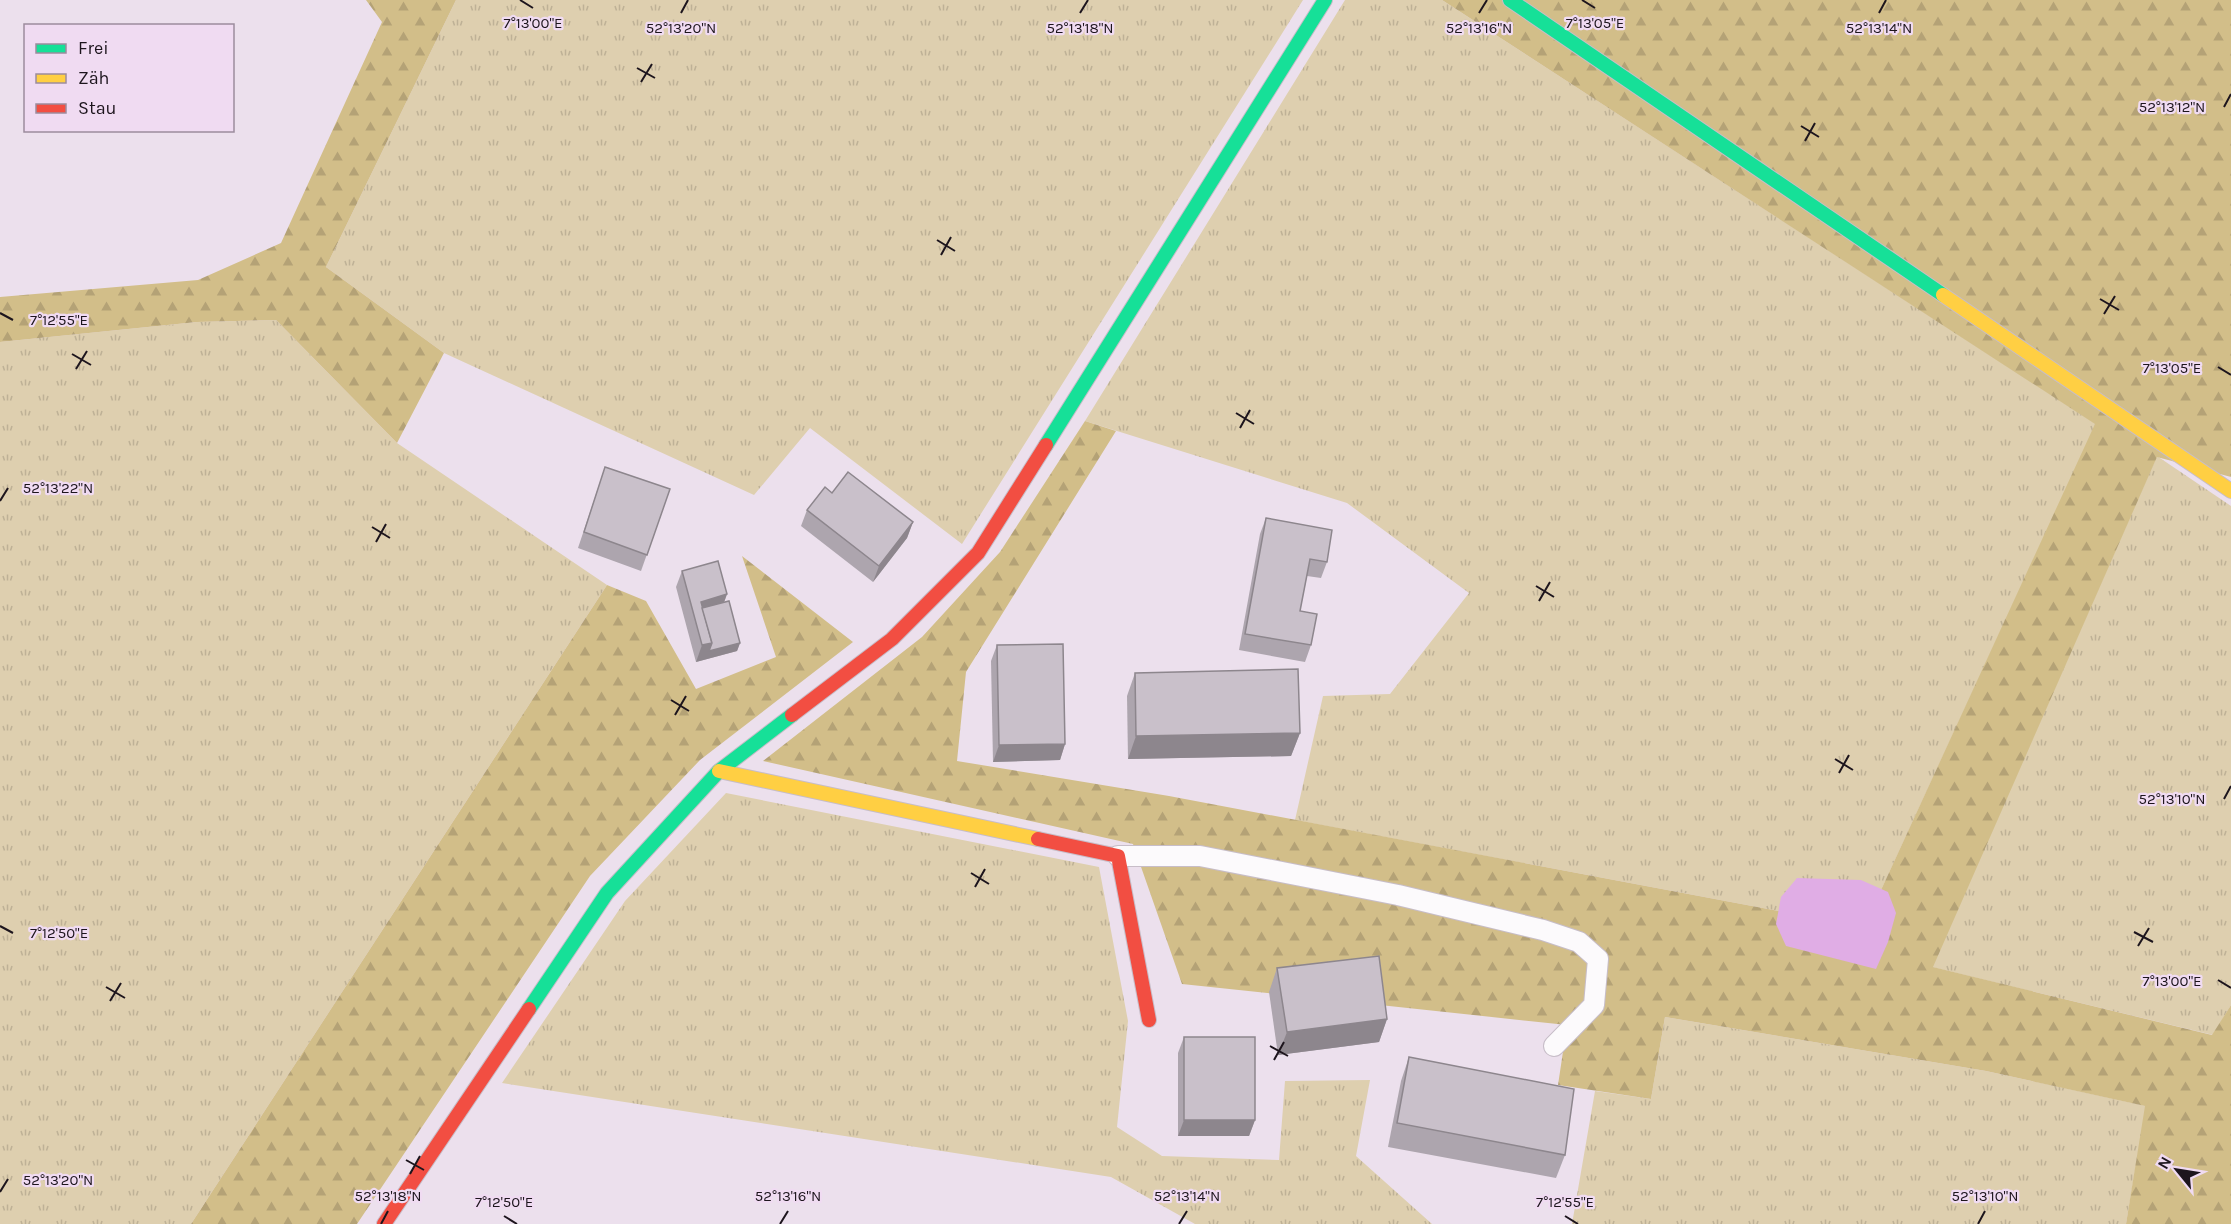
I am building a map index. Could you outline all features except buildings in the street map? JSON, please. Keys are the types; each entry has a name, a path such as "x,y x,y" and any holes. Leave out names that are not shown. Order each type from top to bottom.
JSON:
{"street":[{"path":"384,1224 607,893 719,771 892,639 978,553 1325,0"},
{"path":"1510,0 2231,491"},
{"path":"719,771 1118,856 1149,1020"}],"lane":[{"path":"1118,856 1200,856 1398,895 1543,930 1579,942 1598,959 1594,1005 1554,1046"}],"green space":[{"path":"366,0 456,0 326,267 444,353 397,443 276,320 197,322 0,342 0,297 198,280 281,243 382,22"},
{"path":"456,0 1303,0 962,544 810,428 754,495 444,353 326,267"},
{"path":"1345,0 1442,0 2096,424 1864,927 1295,820 1323,696 1390,694 1469,593 1347,503 1085,421"},
{"path":"1442,0 2231,0 2231,477 2157,457 1933,967 2212,1035 2231,1005 2231,1224 2126,1224 2145,1106 1986,1071 1665,1017 1651,1099 1558,1085 1567,1025 1182,984 1133,844 763,761 922,637 1000,552 1085,421 1116,431 966,672 957,761 1169,796 1864,927 2095,424"},
{"path":"276,320 397,443 607,585 191,1224 0,1224 0,342 197,322"},
{"path":"2157,456 2231,506 2231,1005 2213,1035 1932,967"},
{"path":"742,556 853,642 700,760 590,876 357,1224 191,1224 607,585 646,601 696,689 776,657"},
{"path":"726,793 1099,867 1128,1021 1117,1127 1162,1156 1279,1160 1285,1081 1370,1080 1356,1156 1432,1224 1195,1224 1111,1177 502,1083 625,901"},
{"path":"1665,1017 1986,1071 2146,1106 2126,1224 1572,1224 1595,1091 1651,1099"}],"shaded area":[{"path":"1797,878 1861,880 1888,892 1896,913 1888,942 1876,969 1786,946 1776,924 1781,897"}],"traffic: fast":[{"path":"1046,445 1325,0"},
{"path":"1510,0 1943,295"},
{"path":"529,1009 607,893 719,771 792,715"}],"traffic: slow":[{"path":"1943,295 2231,491"},
{"path":"719,771 1038,839"}],"traffic: jam":[{"path":"792,715 892,639 978,553 1046,445"},
{"path":"1038,839 1118,856 1149,1020"},
{"path":"384,1224 529,1009"}]}
